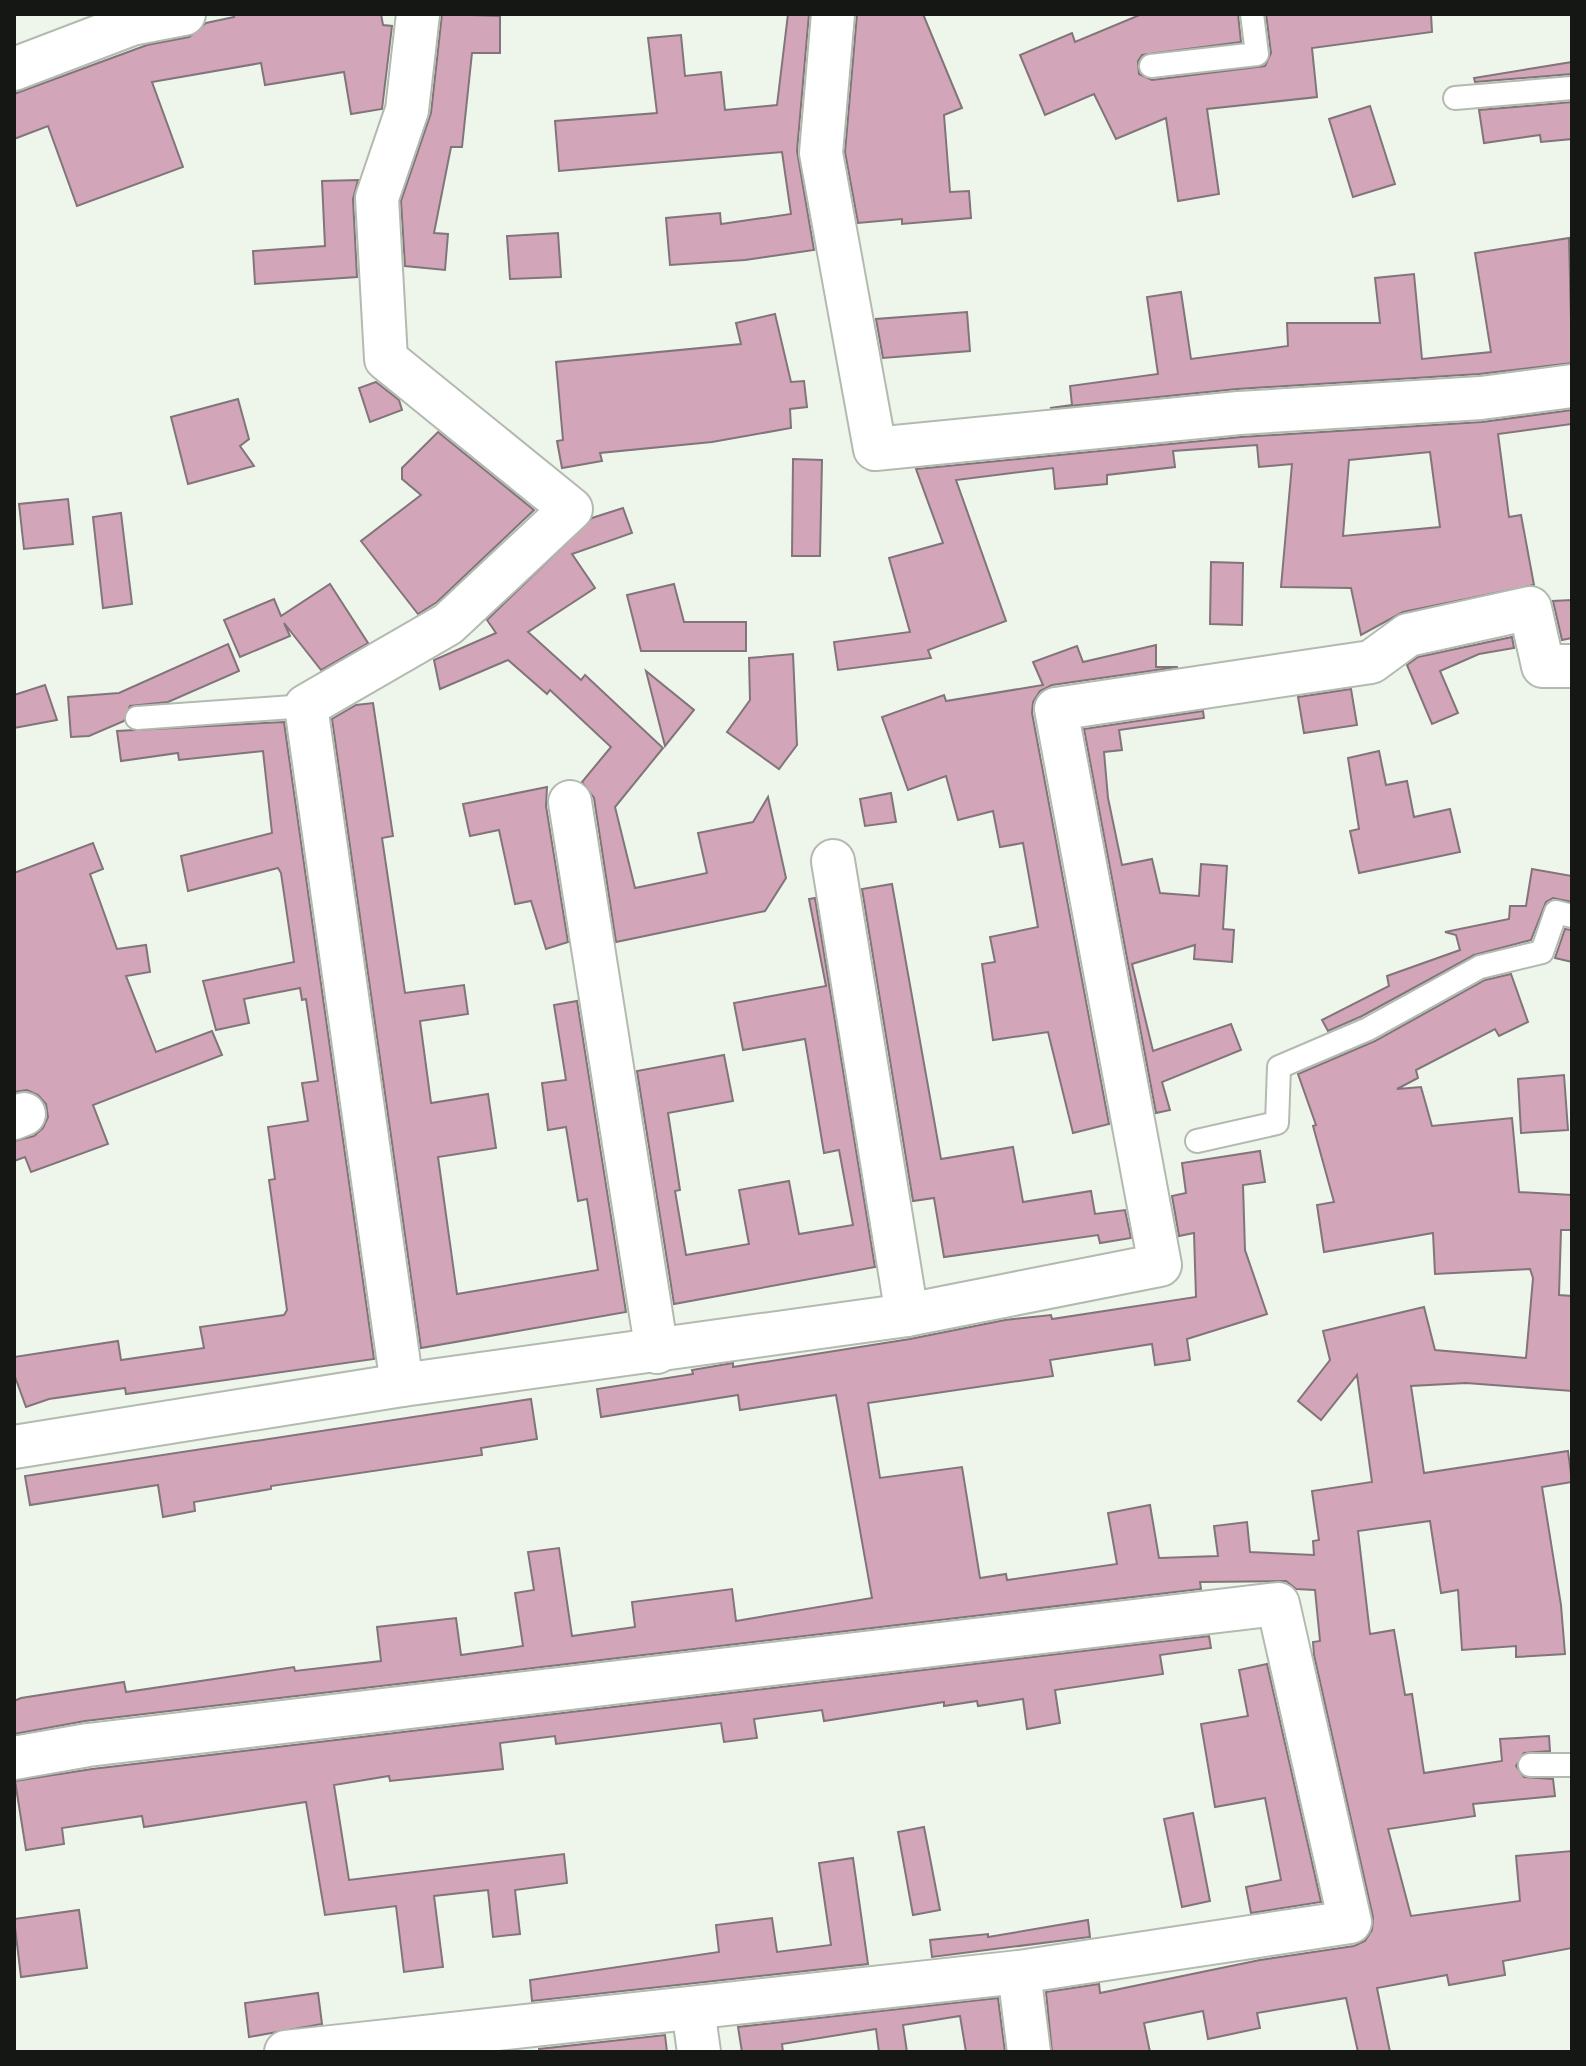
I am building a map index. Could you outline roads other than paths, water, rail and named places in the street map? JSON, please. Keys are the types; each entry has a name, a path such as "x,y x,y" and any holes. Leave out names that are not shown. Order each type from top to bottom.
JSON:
{"street":[{"path":"14,69 132,19 184,14"},
{"path":"402,1385 306,706 448,624 571,509 386,359 377,198 407,110 418,14"},
{"path":"833,14 821,153 875,449 1239,413 1481,398 1572,386"},
{"path":"14,1447 402,1385 907,1315 1160,1265 1056,709 1371,662 1408,635 1530,608 1543,666 1572,666"},
{"path":"570,802 657,1352"},
{"path":"833,861 907,1315"},
{"path":"14,1758 88,1745 1278,1604 1350,1922 1019,1972 370,2048 286,2052"},
{"path":"1019,1972 1029,2052"},
{"path":"693,2009 699,2052"}],"lane":[{"path":"1151,66 1257,54 1252,14"},
{"path":"1455,98 1572,88"},
{"path":"137,718 306,706"},
{"path":"1197,1141 1277,1123 1279,1067 1368,1029 1480,967 1542,952 1556,912 1572,916"},
{"path":"1530,1765 1572,1765"}]}
